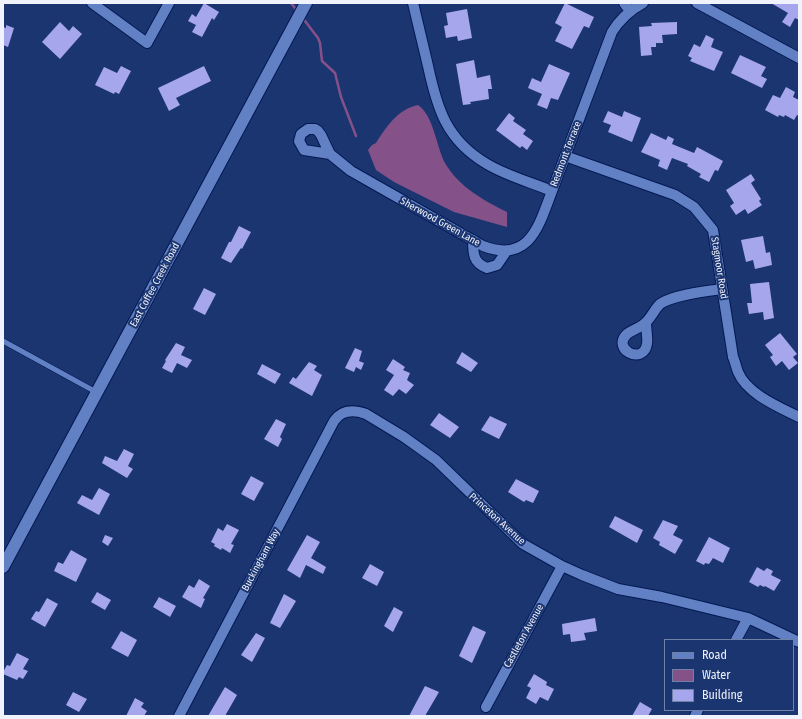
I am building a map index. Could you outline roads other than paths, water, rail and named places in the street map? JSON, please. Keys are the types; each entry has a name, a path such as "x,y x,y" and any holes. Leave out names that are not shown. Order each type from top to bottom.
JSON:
{"street":[{"path":"92,3 147,43 170,3"},
{"name":"East Coffee Creek Road","path":"3,567 306,3"},
{"name":"Redmont Terrace","path":"413,3 435,97 445,122 452,134 474,156 486,164 552,190 612,32 627,7 643,3"},
{"path":"697,3 799,58"},
{"name":"Sherwood Green Lane","path":"330,154 351,170 390,194 483,246 506,252"},
{"name":"Stagmoor Road","path":"565,156 674,195 694,207 713,230 733,357 738,373 749,387 763,398 799,417"},
{"path":"473,240 474,258 486,268 497,265 506,252 521,246 532,237 539,224 552,190"},
{"path":"646,323 653,311 662,303 679,297 722,288"},
{"name":"Princeton Avenue","path":"349,410 357,410 366,414 421,449 436,460 523,544 562,566 582,576 618,589 662,596 748,618 793,639"},
{"name":"Buckingham Way","path":"179,716 334,421 337,417 349,410"},
{"name":"Castleton Avenue","path":"486,707 562,566"},
{"path":"737,639 748,618"}],"lane":[{"path":"3,341 97,392"}],"water":[{"path":"418,105 428,116 442,156 451,172 472,192 507,212 507,227 454,212 394,182 376,170 368,150 376,143 388,125 404,110"}],"waterway":[{"path":"291,3 298,12"},
{"path":"302,17 318,38 322,61 335,73 341,97 356,136"}]}
